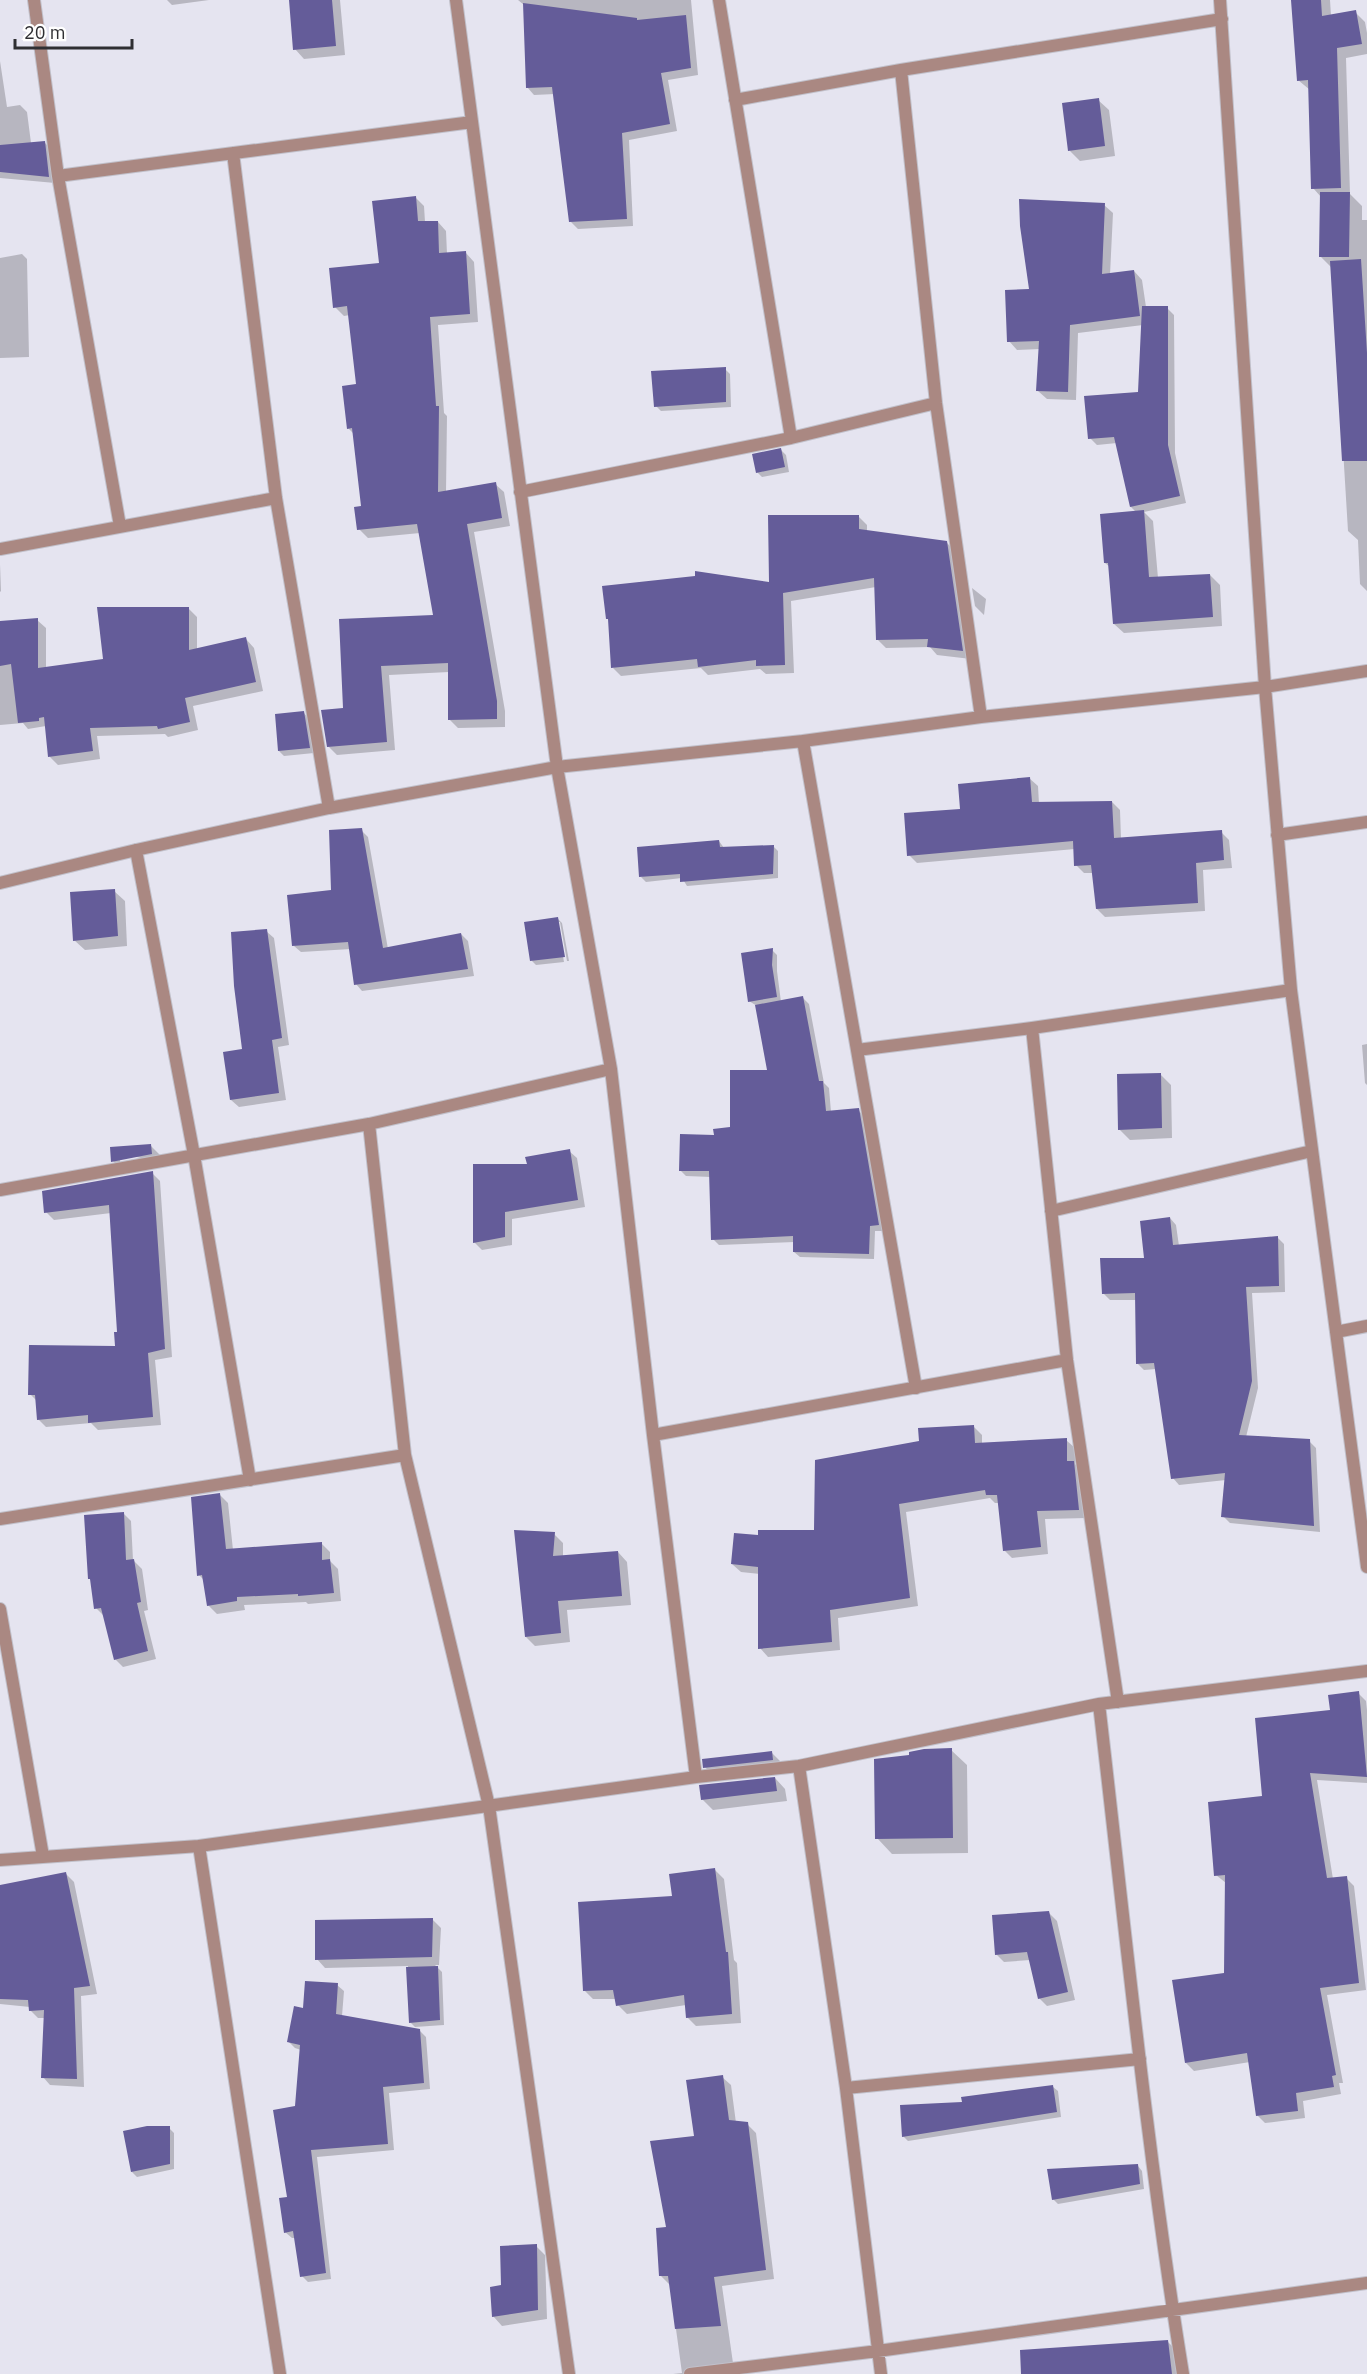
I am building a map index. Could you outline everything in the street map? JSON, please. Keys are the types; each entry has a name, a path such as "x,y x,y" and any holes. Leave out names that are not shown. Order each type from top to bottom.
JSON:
{"street":[{"path":"34,0 58,176 120,525"},
{"path":"456,0 557,767 611,1069 653,1434 696,1777"},
{"path":"719,0 792,438"},
{"path":"1220,0 1264,687 1291,990 1367,1567"},
{"path":"735,100 901,70 1222,19"},
{"path":"901,70 936,403 981,717"},
{"path":"58,176 472,122"},
{"path":"233,153 276,498 329,808"},
{"path":"520,492 792,438 936,403"},
{"path":"0,549 276,498"},
{"path":"0,882 329,808 557,767 803,741 981,717 1264,687 1367,671"},
{"path":"803,741 916,1388"},
{"path":"1277,835 1367,822"},
{"path":"136,850 194,1155 250,1480"},
{"path":"857,1050 1032,1028 1291,990"},
{"path":"1032,1028 1067,1360 1118,1702"},
{"path":"0,1190 369,1124 611,1069"},
{"path":"369,1124 405,1455 489,1806 569,2374"},
{"path":"1051,1211 1312,1151"},
{"path":"1336,1332 1367,1326"},
{"path":"653,1434 1067,1360"},
{"path":"0,1519 405,1455"},
{"path":"0,1609 43,1856"},
{"path":"0,1860 199,1846 696,1777 799,1766 1100,1704 1367,1671"},
{"path":"1100,1704 1140,2059 1183,2374"},
{"path":"799,1766 846,2088 881,2374"},
{"path":"199,1846 280,2374"},
{"path":"846,2088 1140,2059"},
{"path":"690,2374 878,2351 1367,2283"}],"building":[{"path":"289,0 332,0 336,46 293,50"},
{"path":"1291,0 1321,0 1322,16 1356,10 1362,44 1337,48 1341,188 1311,189 1308,80 1297,81"},
{"path":"523,3 637,18 637,20 686,15 691,68 661,73 670,124 622,133 627,219 569,222 552,87 526,88"},
{"path":"1099,98 1105,146 1068,151 1062,103"},
{"path":"45,141 49,177 0,172 0,145"},
{"path":"1320,192 1350,192 1349,257 1319,257"},
{"path":"416,196 418,221 438,221 439,253 466,251 470,314 430,317 436,406 439,406 438,492 496,482 502,518 467,524 497,701 497,719 448,720 448,663 381,666 387,742 327,747 321,710 343,708 339,619 433,615 417,524 357,530 354,507 361,506 352,428 347,429 342,386 356,384 347,306 333,308 329,268 379,263 372,201"},
{"path":"1019,199 1105,203 1102,274 1134,270 1140,316 1070,325 1068,392 1036,391 1039,341 1007,342 1005,290 1029,289 1020,226"},
{"path":"1361,259 1367,353 1367,461 1342,461 1330,261"},
{"path":"1142,306 1168,306 1168,445 1180,496 1130,507 1114,437 1088,439 1084,396 1138,392"},
{"path":"726,367 726,402 654,407 651,371"},
{"path":"781,448 785,467 756,473 752,454"},
{"path":"1144,510 1149,577 1210,574 1213,617 1113,624 1108,563 1104,563 1100,514"},
{"path":"768,515 859,515 859,529 947,541 963,651 927,647 928,639 876,640 874,578 783,593 785,665 756,666 756,660 698,667 697,659 611,668 608,619 606,619 602,586 695,576 695,571 769,582"},
{"path":"97,607 189,607 189,650 246,637 256,682 185,698 190,722 158,729 157,726 90,728 93,751 48,757 44,717 39,718 39,721 18,723 11,664 0,666 0,621 38,618 38,668 103,659"},
{"path":"304,711 310,748 278,751 275,714"},
{"path":"1030,777 1032,802 1112,801 1114,838 1222,830 1224,860 1196,863 1198,903 1096,909 1091,865 1074,866 1073,841 907,856 904,813 960,809 958,784"},
{"path":"362,828 383,948 461,933 468,969 354,985 348,942 292,946 287,895 331,890 329,830"},
{"path":"719,840 720,847 774,845 773,874 680,882 680,874 639,877 637,847"},
{"path":"115,889 118,936 73,941 70,892"},
{"path":"558,917 565,957 530,961 524,922"},
{"path":"267,929 282,1038 272,1040 279,1093 230,1100 223,1052 242,1049 234,986 231,932"},
{"path":"773,948 772,965 777,997 748,1002 741,953"},
{"path":"803,996 819,1081 823,1081 826,1111 859,1108 879,1225 870,1226 869,1254 793,1252 793,1236 711,1240 709,1171 679,1171 680,1134 714,1135 713,1129 730,1127 730,1070 767,1070 755,1005"},
{"path":"1161,1073 1162,1128 1118,1130 1117,1074"},
{"path":"151,1144 152,1154 111,1162 110,1147"},
{"path":"570,1149 578,1200 505,1212 505,1237 473,1243 473,1164 527,1164 525,1157"},
{"path":"153,1171 165,1349 148,1353 153,1417 88,1423 88,1415 37,1420 35,1395 28,1395 29,1345 115,1346 114,1332 117,1332 109,1205 44,1213 42,1191"},
{"path":"1170,1217 1173,1245 1278,1236 1279,1286 1246,1287 1252,1381 1239,1435 1310,1439 1314,1526 1221,1517 1225,1473 1171,1479 1154,1363 1136,1364 1135,1293 1102,1294 1100,1258 1144,1258 1140,1221"},
{"path":"974,1425 975,1443 1067,1438 1067,1461 1074,1461 1079,1510 1037,1511 1041,1547 1003,1551 997,1495 986,1495 985,1490 899,1504 910,1598 830,1610 832,1642 758,1649 758,1567 731,1564 734,1533 758,1535 758,1530 814,1530 815,1460 919,1441 918,1428"},
{"path":"220,1493 226,1549 322,1542 322,1560 330,1559 334,1593 237,1597 237,1601 207,1606 202,1575 197,1576 191,1497"},
{"path":"124,1512 126,1560 134,1559 141,1602 137,1603 148,1651 114,1660 101,1608 94,1609 90,1579 88,1579 84,1515"},
{"path":"514,1530 555,1532 553,1556 618,1551 622,1596 558,1601 561,1633 525,1637"},
{"path":"1359,1691 1367,1777 1310,1773 1327,1878 1347,1876 1359,1983 1320,1988 1336,2075 1332,2076 1334,2087 1296,2093 1298,2111 1256,2116 1247,2053 1185,2063 1172,1980 1224,1973 1225,1875 1214,1876 1208,1802 1262,1796 1255,1718 1330,1710 1328,1695"},
{"path":"952,1748 953,1838 875,1839 874,1759 909,1755 909,1752 924,1749"},
{"path":"772,1751 773,1760 703,1768 702,1759"},
{"path":"775,1777 777,1791 701,1800 699,1785"},
{"path":"715,1868 726,1952 728,1952 732,2014 686,2018 684,1995 616,2006 613,1990 583,1991 578,1902 672,1896 669,1874"},
{"path":"66,1872 90,1986 74,1988 77,2079 41,2078 44,2010 29,2011 28,2000 0,1999 0,1885"},
{"path":"1049,1911 1068,1992 1038,1999 1027,1952 995,1955 992,1915"},
{"path":"433,1918 432,1957 315,1960 315,1920"},
{"path":"438,1966 440,2020 409,2023 406,1967"},
{"path":"305,1981 338,1983 336,2014 420,2029 424,2083 383,2087 388,2144 311,2150 326,2273 300,2277 293,2231 284,2233 279,2198 287,2197 273,2110 295,2106 300,2045 287,2042 294,2006 303,2008"},
{"path":"723,2075 729,2120 748,2122 766,2270 714,2277 721,2326 675,2329 668,2276 659,2276 656,2228 666,2227 650,2141 694,2136 686,2080"},
{"path":"1053,2085 1057,2112 902,2137 900,2105 962,2102 961,2097"},
{"path":"147,2126 170,2126 170,2164 131,2172 123,2131"},
{"path":"1138,2164 1140,2184 1052,2200 1047,2169"},
{"path":"537,2244 538,2310 492,2317 490,2287 501,2285 500,2246"},
{"path":"1168,2340 1172,2374 1021,2374 1020,2350"}]}
